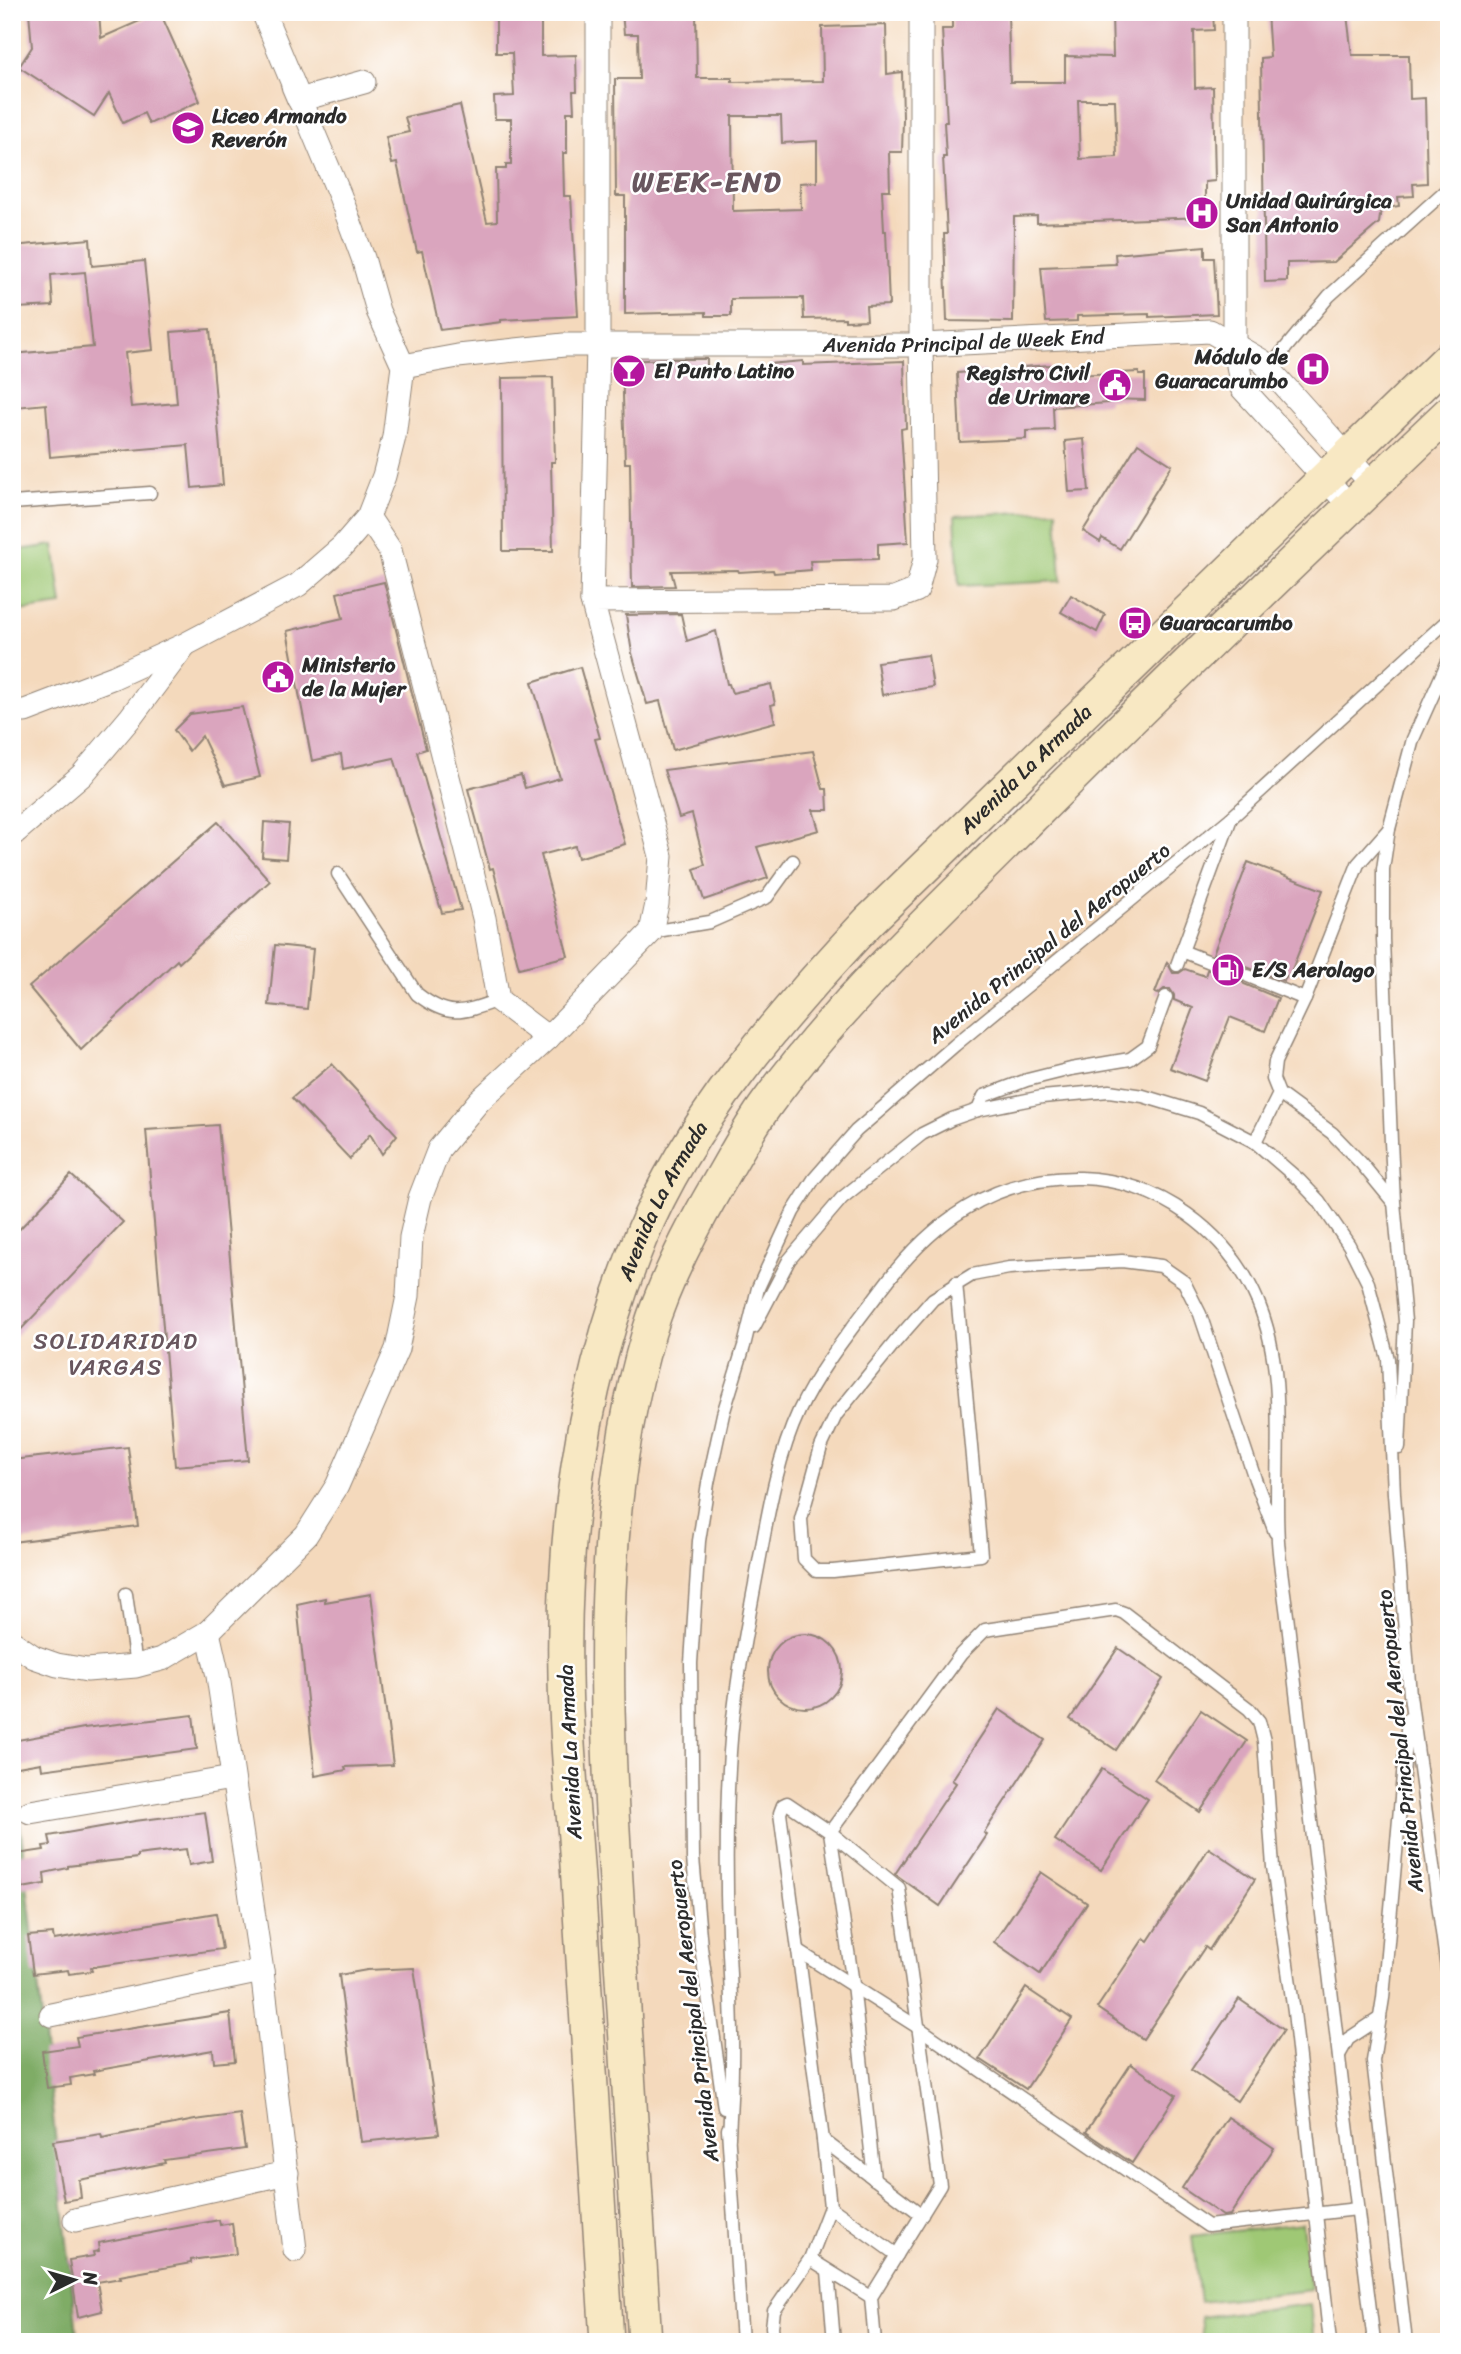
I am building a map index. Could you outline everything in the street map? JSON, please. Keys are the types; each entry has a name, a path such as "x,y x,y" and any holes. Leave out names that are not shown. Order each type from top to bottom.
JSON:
{"main road":[{"name":"Avenida La Armada","path":"607,2342 568,1742 565,1610 573,1492 585,1420 607,1335 641,1237 670,1177 709,1114 812,981 869,921 1449,358"},
{"name":"Avenida La Armada","path":"645,2342 614,1845 608,1732 607,1635 613,1526 622,1452 650,1329 675,1263 703,1208 759,1116 804,1055 854,998 1104,745 1449,413"}],"street":[{"path":"12,711 25,711 114,677 186,644 298,584 342,547 368,517 384,476 394,437 403,366 378,311 363,258 263,12"},
{"path":"12,1642 34,1657 57,1665 86,1670 136,1666 162,1659 208,1632 306,1535 337,1486 397,1349 408,1296 411,1237 420,1198 439,1149 479,1101 548,1038 651,932 657,904 661,856 593,601 598,345 598,12"},
{"path":"593,601 894,599 917,590 925,559 921,345 922,12"},
{"path":"1234,12 1234,343 1242,388 1362,496"},
{"path":"299,100 364,82"},
{"name":"Avenida Principal de Week End","path":"403,366 509,349 598,345 921,345 1210,331 1234,343 1269,368 1334,468"},
{"path":"1334,468 1362,496"},
{"path":"368,517 390,550 485,918 498,1000 548,1038"},
{"path":"12,835 82,775 131,718 186,644"},
{"path":"208,1632 218,1676 262,1970 295,2250"},
{"path":"30,1812 232,1778"},
{"path":"51,2015 262,1970"},
{"path":"75,2220 287,2173"}],"lane":[{"path":"1269,368 1329,296 1444,192"},
{"path":"12,503 150,493"},
{"name":"Avenida Principal del Aeropuerto","path":"742,2342 729,2137 701,1947 694,1858 691,1663 699,1541 708,1483 723,1414 758,1289 793,1212 814,1179 856,1131 955,1045 1231,818 1449,619"},
{"name":"Avenida Principal del Aeropuerto","path":"1394,1494 1402,1407 1405,1321 1394,1202 1383,939 1383,869 1389,828 1413,740 1449,659"},
{"path":"1177,965 1231,818"},
{"path":"1389,828 1358,864 1305,999 1275,1062 1273,1079 1279,1094 1332,1133 1362,1163 1394,1202"},
{"path":"651,932 710,922 767,897 793,860"},
{"path":"338,874 416,994 434,1008 453,1012 469,1010 498,1000"},
{"path":"1182,951 1210,962"},
{"path":"1248,975 1305,999"},
{"path":"978,1110 984,1096 1027,1080 1129,1059 1148,1046 1166,997"},
{"name":"Avenida Principal del Aeropuerto","path":"744,1346 789,1260 842,1198 922,1134 978,1110 1042,1097 1109,1091 1171,1103 1199,1113 1255,1142 1299,1180 1319,1201 1349,1245 1368,1283 1388,1359 1394,1494 1410,1695 1449,1984"},
{"path":"1255,1142 1279,1094"},
{"path":"729,2137 733,2060 728,1921 730,1752 744,1643 764,1535 789,1437 800,1409 838,1346 915,1248 971,1204 989,1195 1037,1182 1082,1178 1134,1186 1182,1210 1223,1247 1243,1272 1270,1337 1276,1386 1278,1540 1374,2342"},
{"path":"957,1283 981,1555 816,1571 804,1559 802,1519 821,1447 836,1415 933,1299 957,1283 972,1275 1009,1268 1122,1261 1161,1265 1184,1282 1200,1314 1278,1540"},
{"path":"126,1594 136,1666"},
{"path":"874,2179 853,1984 830,1832 961,1654 985,1630 1116,1610 1125,1613 1249,1709 1259,1721 1264,1741 1273,1867 1294,2012 1330,2342"},
{"path":"1406,2342 1373,2061 1380,2018 1410,1695"},
{"path":"774,2342 774,2311 810,2259 830,2207 780,1813 787,1802 830,1832 898,1888 940,2185 871,2297 875,2342"},
{"path":"798,1951 916,2025 1208,2226 1357,2209"},
{"path":"1339,2056 1348,2039 1380,2018"},
{"path":"823,2140 922,2215"},
{"path":"830,2207 897,2255"},
{"path":"810,2259 871,2297"},
{"path":"828,2271 834,2342"}],"green space":[{"path":"1057,510 1061,581 959,586 955,516"},
{"path":"54,545 62,605 12,612 12,551"},
{"path":"12,1750 73,2295 78,2342 12,2342"},
{"path":"1302,2223 1310,2290 1200,2302 1192,2236"},
{"path":"1310,2304 1314,2342 1203,2342 1200,2317"}],"building":[{"path":"29,12 99,12 101,38 160,12 200,101 149,124 144,113 123,123 109,93 94,116 19,67 32,47"},
{"path":"496,12 541,12 541,56 576,55 577,91 573,91 574,112 567,112 567,153 563,153 564,196 571,196 578,316 501,320 440,330 422,251 417,252 397,163 392,164 386,137 409,132 405,117 460,105 487,222 497,221 496,169 506,169 506,165 511,165 511,119 495,119 494,97 514,96 512,53 496,53"},
{"path":"622,12 696,12 697,78 732,78 732,82 823,81 822,27 886,25 887,74 902,72 903,119 902,152 889,152 890,190 882,190 889,305 866,306 867,320 845,321 845,318 804,319 803,298 731,299 731,316 706,316 706,312 625,314 625,196 616,196 615,79 639,79 638,34 624,34","holes":["732,116 781,116 782,143 817,141 817,182 800,183 801,209 733,211"]},
{"path":"952,12 1008,12 1010,82 1065,82 1065,56 1113,57 1112,12 1213,12 1214,30 1194,31 1195,88 1213,87 1215,181 1205,182 1205,217 1037,223 1037,216 1014,217 1013,322 947,321 944,234 947,234 943,157 946,157 944,122 947,122 942,29 952,29","holes":["1078,100 1115,100 1117,157 1080,159"]},
{"path":"1267,12 1333,12 1333,16 1347,15 1352,55 1409,55 1410,99 1425,98 1427,183 1413,184 1414,196 1398,197 1399,206 1381,209 1379,223 1334,262 1287,263 1287,281 1265,282 1261,58 1270,57"},
{"path":"90,239 92,266 144,261 153,350 125,353 131,407 177,403 171,332 210,329 223,485 192,488 188,445 50,457 46,404 16,407 15,393 12,393 12,354 93,347 85,272 51,275 53,306 17,308 12,277 12,246"},
{"path":"1205,246 1205,258 1214,258 1217,314 1077,316 1077,321 1046,322 1041,267 1116,264 1115,254"},
{"path":"707,359 707,374 770,371 769,364 803,361 803,365 904,361 906,428 901,429 908,542 878,544 878,559 810,561 811,570 774,573 773,570 671,571 675,586 632,587 630,463 625,463 622,361"},
{"path":"1050,365 1051,376 1139,372 1139,375 1145,375 1145,400 1108,399 1108,403 1053,407 1054,430 1026,431 1026,439 960,442 957,373 985,371 985,377 1023,376 1023,367"},
{"path":"553,377 553,551 503,551 502,378"},
{"path":"1084,439 1089,491 1069,492 1065,441"},
{"path":"1138,443 1172,465 1120,549 1102,538 1100,542 1083,531"},
{"path":"384,582 426,749 417,752 461,910 442,913 394,758 343,769 341,754 312,761 287,631 343,618 337,593"},
{"path":"1071,595 1105,615 1097,632 1061,612"},
{"path":"681,614 687,641 716,631 727,684 732,693 771,684 775,704 771,705 775,722 673,750 660,701 647,704 632,653 626,615"},
{"path":"928,655 933,687 882,695 877,662"},
{"path":"580,667 600,738 595,739 625,844 578,858 575,846 541,855 568,956 519,968 493,868 490,869 468,789 521,775 525,788 560,778 532,682"},
{"path":"242,707 260,777 225,785 202,736 189,751 174,730 190,714"},
{"path":"813,751 823,789 827,789 828,810 813,810 819,830 757,847 768,878 704,900 694,869 705,865 692,814 679,818 664,770"},
{"path":"218,822 270,881 179,963 177,960 81,1050 29,987"},
{"path":"264,822 289,824 286,859 262,857"},
{"name":"E/S Aerolago","path":"1248,862 1323,890 1289,977 1286,976 1284,981 1247,967 1240,972 1244,984 1278,998 1265,1031 1230,1017 1205,1081 1170,1068 1193,1008 1174,1000 1170,989 1155,993 1167,962 1173,973 1185,969 1205,976 1207,970 1218,966 1218,960 1213,954"},
{"path":"275,945 313,949 307,1009 269,1005"},
{"path":"332,1064 397,1135 382,1154 370,1134 350,1159 292,1098"},
{"path":"218,1125 248,1460 175,1466 146,1130"},
{"path":"71,1175 123,1222 12,1339 12,1237"},
{"path":"128,1447 138,1526 12,1542 12,1460"},
{"path":"371,1594 393,1765 345,1767 346,1770 315,1776 297,1604 325,1598 325,1602"},
{"path":"798,1634 812,1634 826,1640 836,1650 842,1671 840,1685 826,1702 812,1708 798,1708 784,1702 774,1692 768,1678 768,1664 774,1650 784,1640"},
{"path":"1118,1648 1163,1679 1116,1750 1070,1719"},
{"path":"999,1709 1045,1740 940,1906 895,1874 956,1783 952,1780"},
{"path":"1201,1710 1247,1741 1200,1812 1154,1780"},
{"path":"193,1715 197,1749 42,1770 41,1763 12,1768 12,1741 84,1728"},
{"path":"1102,1769 1148,1799 1101,1870 1055,1840"},
{"path":"205,1812 212,1861 189,1865 186,1849 137,1855 137,1858 68,1866 44,1873 45,1884 22,1888 17,1854 44,1850 43,1846 51,1845 49,1836"},
{"path":"1209,1848 1255,1879 1209,1950 1205,1947 1143,2039 1097,2008 1144,1938 1148,1941"},
{"path":"1041,1872 1087,1903 1040,1974 994,1942"},
{"path":"216,1913 222,1949 91,1967 92,1971 69,1974 68,1970 33,1974 28,1936 53,1934 54,1940"},
{"path":"414,1968 439,2134 361,2142 339,1975 367,1970"},
{"path":"1026,1988 1072,2019 1026,2089 980,2059"},
{"path":"1239,1999 1284,2030 1237,2101 1191,2070"},
{"path":"230,2013 235,2061 214,2063 213,2050 93,2071 94,2074 70,2078 71,2085 47,2088 42,2051 78,2046 76,2037"},
{"path":"1131,2064 1176,2095 1132,2163 1086,2132"},
{"path":"240,2114 245,2149 164,2160 165,2163 79,2180 81,2198 64,2201 53,2141 101,2134 102,2138"},
{"path":"1228,2117 1274,2148 1230,2215 1223,2216 1182,2188"},
{"path":"219,2220 220,2225 232,2223 236,2254 191,2260 191,2263 97,2282 102,2311 78,2317 69,2260 94,2256 93,2252 99,2251 98,2243"}],"place":[{"name":"Liceo Armando Reverón","path":"188,128"},
{"name":"Unidad Quirúrgica San Antonio","path":"1202,213"},
{"name":"Módulo de Guaracarumbo","path":"1313,369"},
{"name":"El Punto Latino","path":"629,371"},
{"name":"Registro Civil de Urimare","path":"1115,385"},
{"name":"Guaracarumbo","path":"1135,623"},
{"name":"Ministerio de la Mujer","path":"278,677"},
{"name":"E/S Aerolago","path":"1228,970"}],"district":[{"name":"WEEK-END","path":"707,181"},
{"name":"SOLIDARIDAD VARGAS","path":"116,1354"}]}
